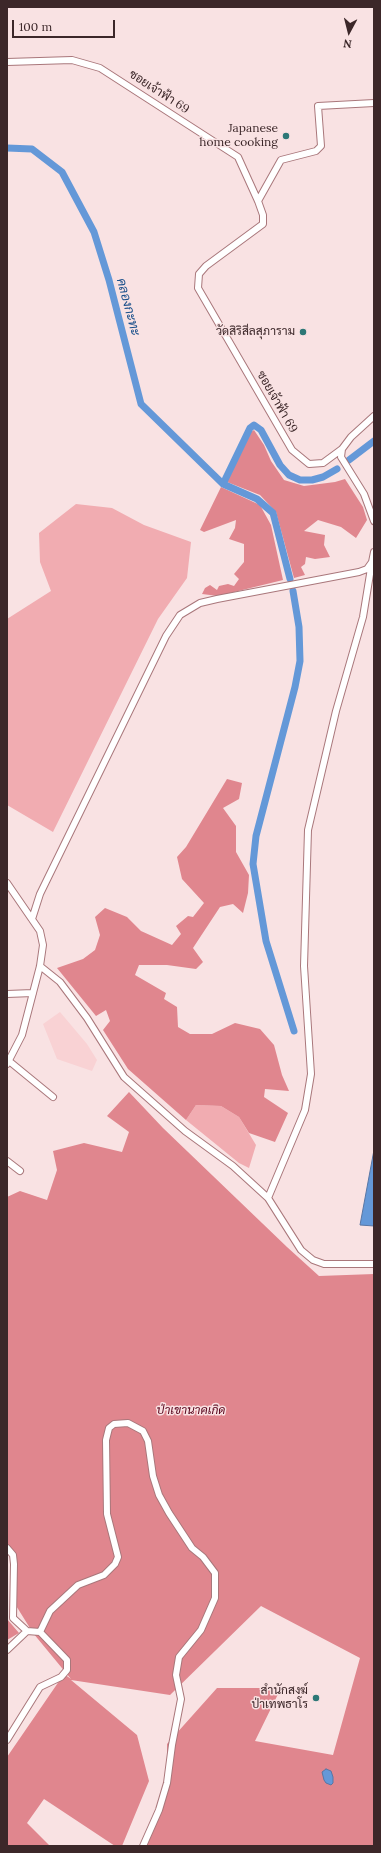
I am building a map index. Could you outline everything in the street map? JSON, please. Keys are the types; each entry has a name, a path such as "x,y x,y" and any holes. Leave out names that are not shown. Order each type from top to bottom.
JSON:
{"street":[{"name":"ซอยเจ้าฟ้า 69","path":"7,62 72,60 100,68 238,157 258,201 263,215 263,224 206,266 199,274 198,288 292,450 309,464 323,463 342,449"},
{"path":"258,201 281,160 316,151 321,146 318,106 374,103"},
{"path":"374,416 351,437 342,449 341,457 364,494 374,521"},
{"path":"268,1198 305,1110 311,1074 304,966 308,830 336,711 363,617 374,552"},
{"path":"32,919 40,894 163,643 180,615 200,603 358,572 367,569 372,562"},
{"path":"7,883 40,931 43,945 40,966 22,1035 8,1063 53,1097"},
{"path":"40,966 60,982 87,1018 124,1077 186,1131 233,1166 268,1198 295,1242 313,1260 324,1264 374,1264"},
{"path":"7,994 33,993"},
{"path":"7,1161 20,1171"},
{"path":"40,1632 50,1611 78,1585 104,1575 115,1564 118,1557 107,1514 106,1440 109,1428 114,1424 128,1423 136,1426 143,1431 148,1440 159,1495 192,1548 203,1557 215,1573 215,1598 201,1630 179,1657 176,1674 181,1699 172,1745 167,1782 159,1810 143,1846"},
{"path":"7,1548 13,1556 14,1564 13,1618 27,1631 40,1632 67,1660 67,1670 61,1678 40,1687 7,1740"},
{"path":"7,1650 27,1631"}],"shaded area":[{"path":"76,504 112,508 144,525 191,542 187,578 158,619 53,832 7,805 7,619 51,591 40,562 39,533"},
{"path":"60,1012 87,1044 97,1060 92,1071 57,1059 43,1024"},
{"path":"196,1105 221,1106 239,1117 256,1145 249,1168 239,1163 186,1120"}],"green space":[{"path":"254,430 264,445 271,461 284,480 304,486 335,482 345,479 363,507 367,520 356,538 341,527 318,520 304,531 325,535 324,545 330,557 315,559 306,557 305,564 301,567 305,575 294,578 276,512 260,495 227,482 251,432"},
{"path":"221,487 260,505 271,525 283,580 218,596 202,594 205,588 210,585 217,590 219,586 228,584 234,586 239,579 234,574 244,562 244,544 229,539 235,528 236,520 204,532 200,530"},
{"path":"227,779 242,783 239,799 223,808 236,826 236,852 249,875 248,893 243,913 233,904 220,907 193,948 203,962 196,969 167,965 139,965 135,975 166,993 164,999 177,1007 178,1027 190,1034 212,1034 235,1023 260,1029 274,1045 282,1075 289,1091 265,1089 264,1097 288,1113 275,1142 249,1133 239,1117 221,1106 196,1105 186,1120 128,1069 103,1030 110,1021 106,1010 96,1016 57,968 83,959 95,950 100,935 95,917 105,908 127,917 141,931 172,945 181,934 176,926 188,916 193,917 204,903 182,879 177,857 186,847"},
{"name":"ป่าเขานาคเกิด","path":"129,1092 163,1128 319,1276 374,1274 374,1846 142,1846 167,1783 167,1744 217,1688 281,1688 255,1741 333,1755 360,1658 261,1606 170,1695 71,1680 137,1735 149,1781 122,1846 115,1846 44,1799 27,1823 50,1846 7,1846 7,1757 64,1674 71,1679 33,1633 15,1604 10,1554 7,1553 7,1197 20,1191 47,1200 57,1170 53,1151 84,1143 122,1152 129,1132 107,1116"},
{"path":"7,1619 19,1633 7,1640"}],"water":[{"path":"374,1150 374,1226 360,1225"},
{"path":"326,1769 331,1771 333,1777 333,1783 331,1785 326,1783 324,1780 322,1772"}],"waterway":[{"name":"คลองกะทะ","path":"7,148 32,149 62,172 94,232 109,280 141,404 223,484 257,499 273,513 290,579"},
{"name":"คลองกะทะ","path":"223,484 250,428 254,425 261,430 280,465 289,475 300,480 312,480 323,477 337,469"},
{"path":"349,460 374,441"},
{"path":"293,591 299,627 300,661 295,687 256,836 253,864 266,941 294,1031"}],"place":[{"name":"Japanese home cooking","path":"286,136"},
{"name":"วัดสิริสีลสุภาราม","path":"303,332"},
{"name":"สำนักสงฆ์ ป่าเทพธาโร","path":"316,1698"}]}
